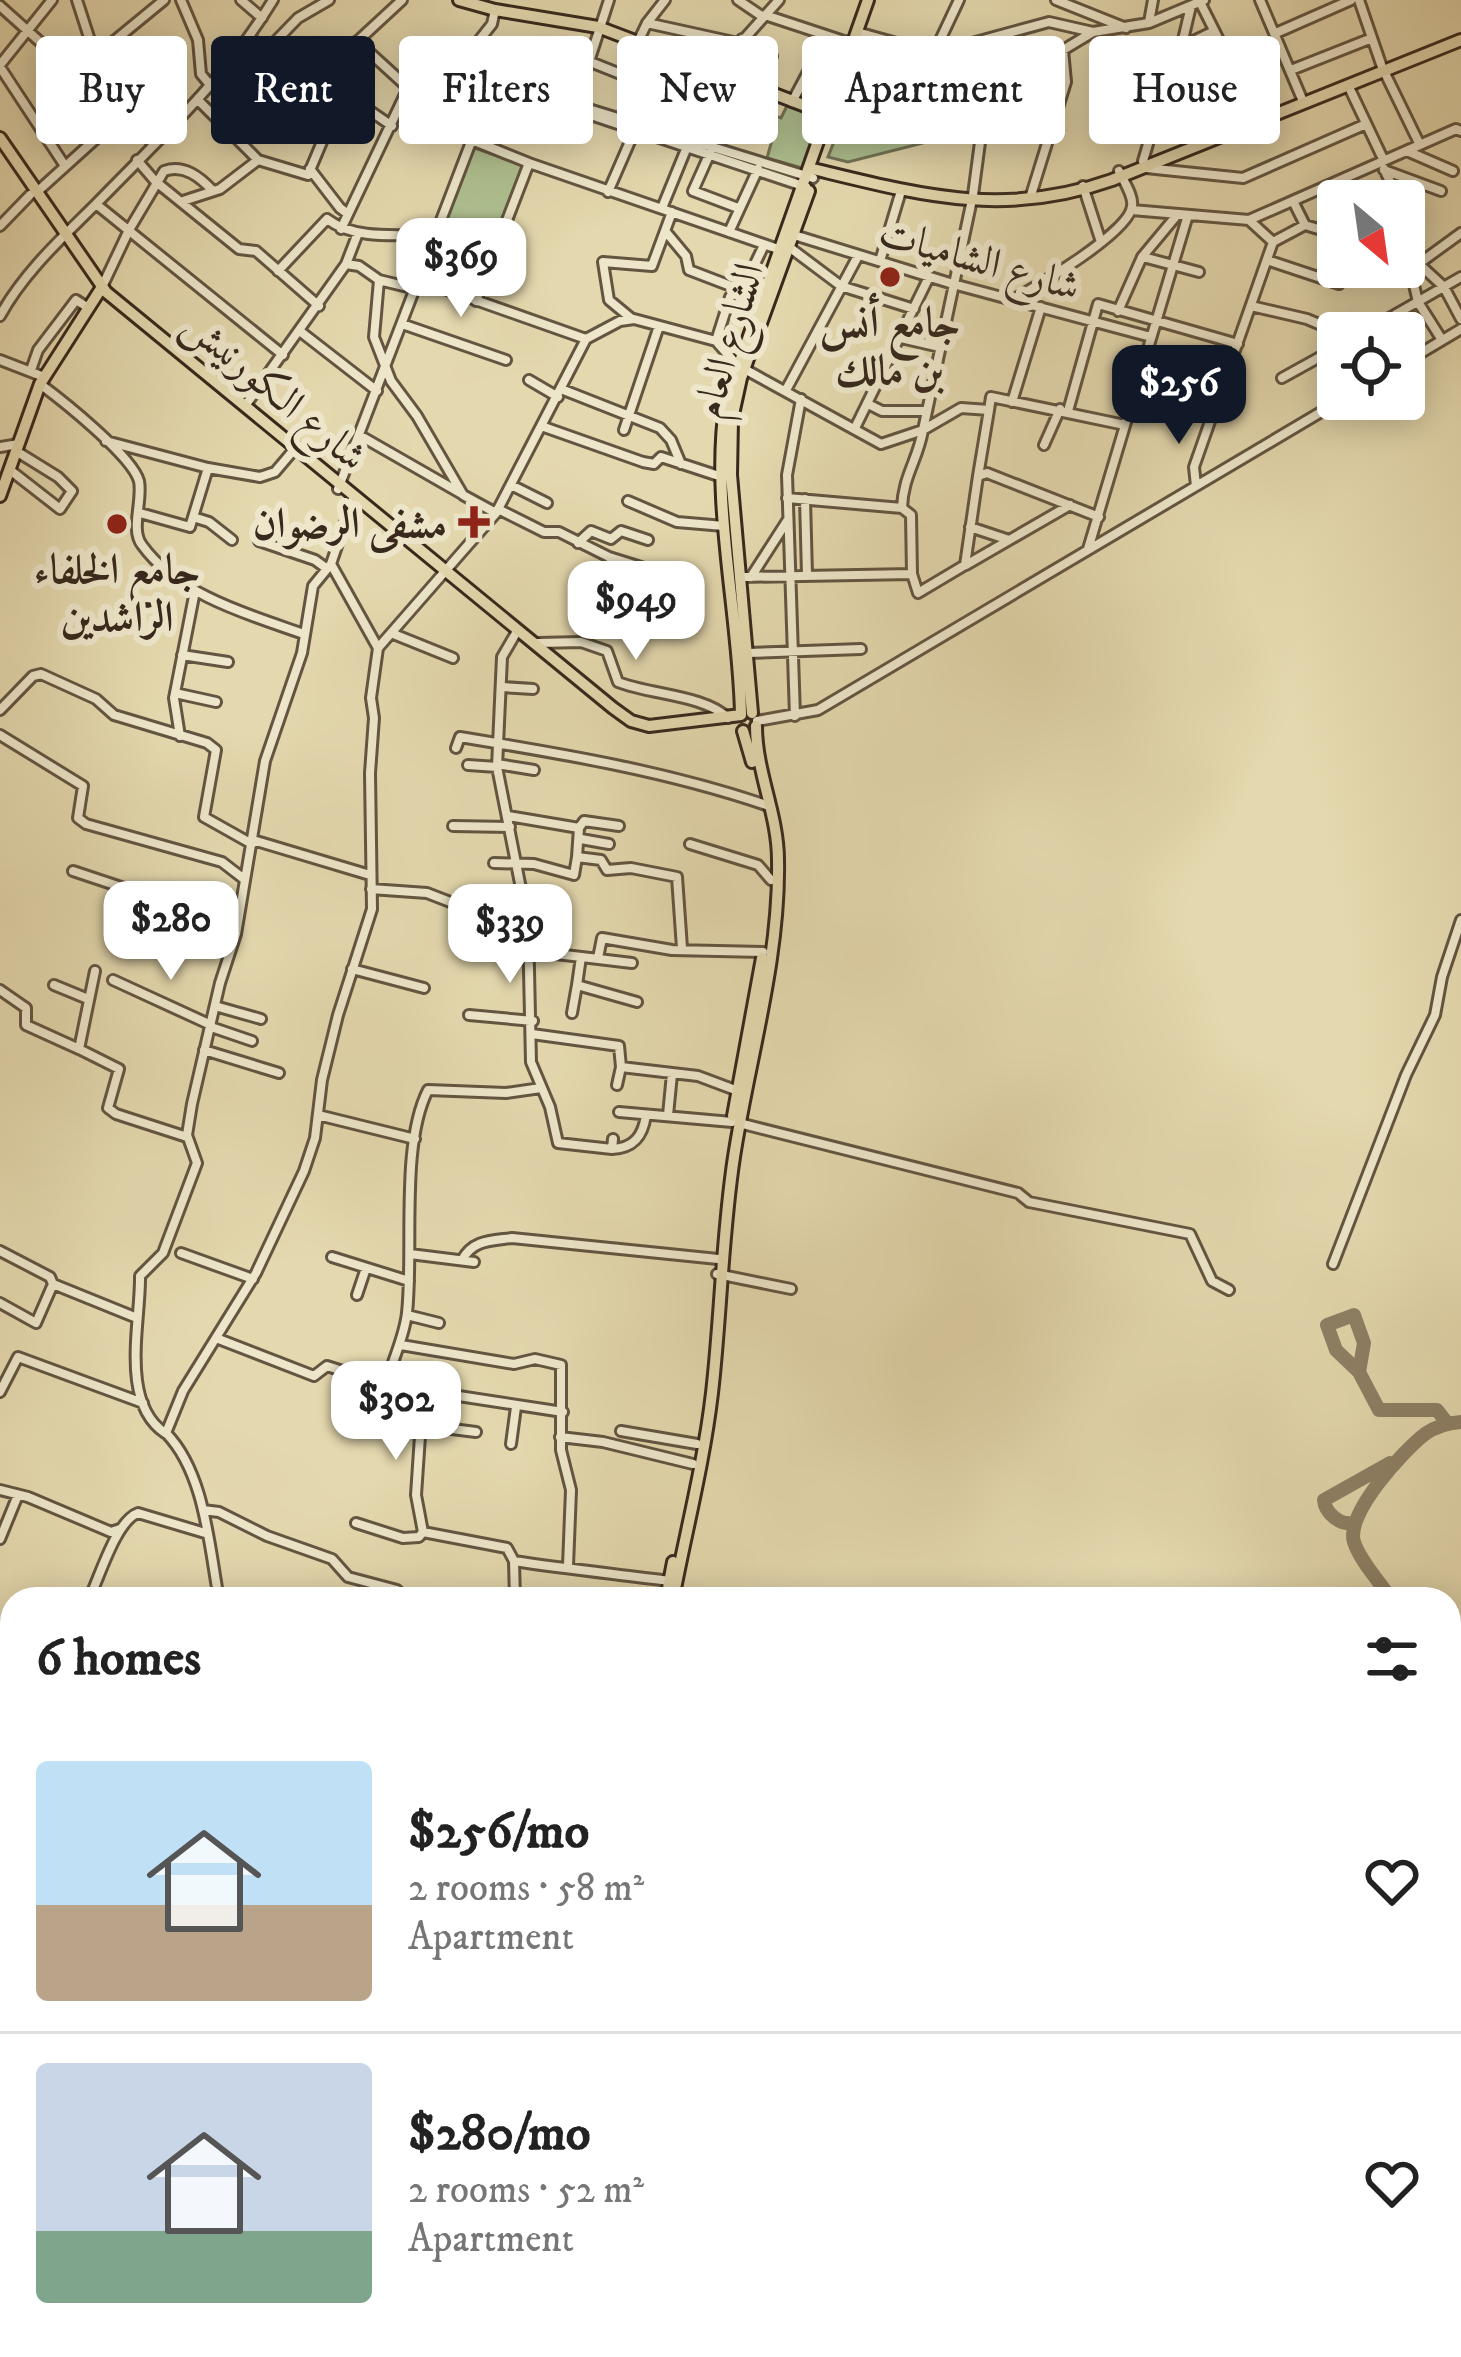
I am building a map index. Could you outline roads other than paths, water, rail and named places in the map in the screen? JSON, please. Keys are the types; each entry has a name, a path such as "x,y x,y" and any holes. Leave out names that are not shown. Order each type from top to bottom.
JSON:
{"main road":[{"path":"459,0 598,27 621,36"},
{"name":"الشارع العام","path":"859,36 871,0"},
{"path":"808,174 901,191 1032,199 1120,174 1461,37"},
{"path":"1303,101 1383,69"},
{"path":"778,96 802,105"},
{"name":"شارع الكورنيش","path":"0,138 33,194"},
{"name":"الشارع العام","path":"744,650 726,526 722,430 821,144"},
{"name":"شارع الكورنيش","path":"0,148 100,290 339,486"},
{"path":"808,174 972,198 1084,187"},
{"name":"الشارع العام","path":"788,245 808,174"},
{"path":"0,496 42,380 100,290"},
{"name":"شارع الكورنيش","path":"100,290 618,718 637,729 659,732 745,721"},
{"name":"الشارع العام","path":"741,367 730,446 746,577 745,721"},
{"name":"شارع الكورنيش","path":"443,572 640,725 745,721"},
{"path":"671,1587 709,1389 738,1091 766,985 772,857 766,805 745,721"},
{"path":"720,1274 736,1123 778,857 771,804 745,721"},
{"path":"669,1587 705,1417"}],"street":[{"path":"36,122 0,66 52,0"},
{"path":"77,0 88,36"},
{"path":"120,36 164,0"},
{"path":"181,0 198,40 201,74 211,85"},
{"path":"241,0 262,18"},
{"path":"252,36 273,0"},
{"path":"281,36 298,18 329,0"},
{"path":"362,36 402,0"},
{"path":"532,16 538,0"},
{"path":"593,44 609,0"},
{"path":"640,36 665,0"},
{"path":"738,0 764,16 846,36"},
{"path":"745,36 779,0"},
{"path":"941,36 958,0"},
{"path":"1056,0 1127,28"},
{"path":"1149,23 1153,0"},
{"path":"1260,0 1303,101"},
{"path":"1276,33 1355,0 1420,145"},
{"path":"997,36 1049,22 1093,32 1127,28 1198,2"},
{"path":"1198,2 1217,36"},
{"path":"1186,36 1198,2"},
{"path":"0,5 36,38"},
{"path":"483,36 495,10"},
{"path":"647,23 714,36"},
{"path":"1203,36 1214,31"},
{"path":"1065,49 1093,32"},
{"path":"1291,70 1372,38"},
{"path":"375,57 399,78"},
{"path":"793,102 802,84"},
{"path":"1348,85 1390,180"},
{"path":"187,112 211,87"},
{"path":"199,101 258,160 308,175 321,144"},
{"path":"340,229 399,113"},
{"path":"375,114 392,126"},
{"path":"1148,144 1143,164 1243,178 1366,124"},
{"path":"1341,180 1458,130 1461,142"},
{"path":"50,144 65,166"},
{"path":"0,226 90,144"},
{"path":"0,316 62,237 154,144"},
{"path":"339,486 470,144"},
{"path":"476,144 764,244 788,245 841,286 914,309"},
{"path":"608,192 625,144"},
{"path":"662,208 690,144"},
{"path":"692,144 758,169 808,174"},
{"path":"694,144 808,174"},
{"path":"902,508 903,484 921,446 980,144"},
{"path":"1031,195 1047,144"},
{"path":"1407,151 1453,171"},
{"path":"710,153 694,191 738,208"},
{"path":"136,160 239,249 256,251 319,306"},
{"path":"181,202 234,181 258,160"},
{"path":"476,301 529,164"},
{"path":"1383,164 1441,191"},
{"path":"100,290 164,171 175,167 202,179 213,191"},
{"path":"729,232 758,169"},
{"path":"310,170 348,214"},
{"path":"1120,174 1132,210"},
{"path":"1084,187 1100,242"},
{"path":"1012,300 1100,242 1132,210 1249,220 1317,190"},
{"path":"880,261 901,191"},
{"path":"1293,201 1305,224 1317,228"},
{"path":"96,204 283,356"},
{"path":"673,212 652,266 603,262 609,300 634,319 716,340 741,367 881,444 923,430 961,408 989,410"},
{"path":"1118,311 1142,257 1183,214"},
{"path":"1087,550 1174,266 1183,214"},
{"path":"278,271 327,219 340,229 358,233 435,235"},
{"path":"1249,220 1273,242"},
{"path":"1196,486 1194,467 1273,242 1305,224"},
{"path":"665,232 686,256 689,270 736,288"},
{"path":"244,406 319,306 346,264 358,233"},
{"path":"1425,256 1461,233"},
{"path":"716,340 736,288 754,268 764,244"},
{"name":"شارع الشاميات","path":"788,245 880,261 1150,337"},
{"path":"786,390 858,256"},
{"path":"1142,257 1199,272"},
{"path":"1267,260 1317,277"},
{"path":"346,264 359,266 379,280 476,301 586,339"},
{"path":"1425,274 1444,287 1461,319"},
{"path":"855,428 929,277"},
{"path":"1400,312 1461,277"},
{"path":"379,280 374,337 391,382 417,416 463,495"},
{"path":"1415,288 1418,302 1442,340"},
{"path":"31,370 38,350 76,300 87,307"},
{"path":"1044,445 1064,410 1098,304 1238,344"},
{"path":"1251,306 1317,323"},
{"path":"1012,402 1041,307"},
{"path":"166,1433 174,1407 253,1279 304,1171 322,1080 369,924 371,698 379,648 497,511 586,339 634,319"},
{"path":"402,324 506,360"},
{"path":"624,430 659,326"},
{"path":"1425,350 1461,329"},
{"path":"301,332 377,391"},
{"path":"900,338 940,346"},
{"path":"1282,378 1317,359"},
{"path":"0,360 31,370 134,469 140,513 137,532 142,545 195,591 304,634"},
{"path":"530,380 660,428 682,464"},
{"path":"1135,391 1214,412"},
{"path":"965,565 991,398 1125,425"},
{"path":"794,716 788,450 801,399"},
{"path":"868,404 882,411 927,411"},
{"path":"538,643 580,642 607,651 618,682 659,696 701,701 745,721 818,710 1317,414"},
{"path":"544,427 643,461 654,464 661,458 723,477"},
{"path":"359,435 463,495 640,568"},
{"path":"105,441 208,468 268,476 292,452"},
{"path":"0,447 17,447 72,490 61,509 9,470"},
{"path":"140,513 190,526 208,468"},
{"path":"978,476 987,473 1099,517"},
{"path":"511,485 547,502"},
{"path":"217,1587 202,1510 185,1460 166,1433 149,1420 143,1403 135,1348 140,1276 163,1253 196,1162 188,1138 204,1050 236,934 265,761 302,653 313,586 328,566 353,498"},
{"path":"787,499 902,508 910,514 912,574 918,593 1070,505"},
{"path":"805,499 807,575"},
{"path":"628,501 677,522 726,526"},
{"path":"193,517 232,540"},
{"path":"746,577 788,520"},
{"path":"970,527 1010,541"},
{"path":"578,542 591,531 611,539 621,531 648,540"},
{"path":"260,541 328,566 379,648"},
{"path":"602,582 612,558"},
{"path":"746,577 912,574"},
{"path":"180,736 175,693 195,591"},
{"path":"391,633 453,658"},
{"path":"517,633 502,657 497,766 530,951 531,1062 550,1107 558,1143 630,1146 646,1115"},
{"path":"744,650 861,649"},
{"path":"181,655 228,662"},
{"path":"0,710 33,676 41,674 96,699 114,716 207,743 216,750 204,817 252,842 370,875"},
{"path":"502,687 533,689"},
{"path":"175,693 216,702"},
{"path":"0,735 83,787 78,818 86,824 222,862 244,879"},
{"path":"456,748 460,737 663,773 766,805"},
{"path":"468,765 534,770"},
{"path":"494,863 574,875 584,821 619,826"},
{"path":"453,826 509,822 580,833 609,844"},
{"path":"690,844 758,866 772,885"},
{"path":"577,857 601,860 607,875 631,868 677,877 682,948"},
{"path":"73,871 184,908 236,934"},
{"path":"371,889 427,893 458,905 524,903"},
{"path":"1334,1264 1406,1076 1435,1015 1461,920"},
{"path":"598,958 602,938 664,949 763,952"},
{"path":"530,951 632,963"},
{"path":"572,1012 581,957"},
{"path":"352,969 424,988"},
{"path":"79,1049 95,971"},
{"path":"112,980 252,1041"},
{"path":"54,985 88,999"},
{"path":"577,985 637,1002"},
{"path":"0,990 26,1007 26,1025 119,1069 108,1108 188,1138"},
{"path":"215,1006 261,1019"},
{"path":"469,1015 533,1021"},
{"path":"532,1034 619,1046 621,1067 616,1085"},
{"path":"204,1050 279,1072"},
{"path":"621,1067 706,1077 738,1091"},
{"path":"668,1115 672,1074"},
{"path":"386,1385 407,1315 415,1139 428,1090 506,1093 541,1088"},
{"path":"620,1112 736,1123 1018,1193 1029,1202 1190,1234 1212,1281 1229,1290"},
{"path":"318,1115 415,1139"},
{"path":"462,1260 468,1248 479,1243 512,1238 718,1259"},
{"path":"0,1251 50,1277 53,1284 137,1318"},
{"path":"181,1253 253,1279"},
{"path":"410,1254 474,1262"},
{"path":"332,1257 409,1281"},
{"path":"356,1295 366,1268"},
{"path":"720,1274 791,1289"},
{"path":"0,1303 36,1323 53,1284"},
{"path":"407,1315 440,1322"},
{"path":"216,1337 314,1376 327,1366 386,1385 563,1412"},
{"path":"401,1345 514,1364 535,1359 560,1363 562,1462 571,1490 568,1566"},
{"path":"0,1392 18,1357 143,1403"},
{"path":"356,1522 403,1538 419,1538 423,1532 416,1495 423,1392"},
{"path":"511,1444 516,1407"},
{"path":"420,1425 476,1432"},
{"path":"621,1431 697,1444"},
{"path":"560,1437 603,1442 693,1464"},
{"path":"0,1490 111,1532 120,1529"},
{"path":"0,1539 18,1495"},
{"path":"202,1510 219,1512 267,1537 332,1559 348,1577 383,1587"},
{"path":"94,1587 127,1517 138,1514 206,1533"},
{"path":"423,1532 506,1548 514,1561 515,1587"},
{"path":"514,1561 669,1581"}],"place":[{"name":"جامع أنس بن مالك","path":"890,277"},
{"name":"مشفى الرضوان","path":"474,522"},
{"name":"جامع الخلفاء الراشدين","path":"117,524"}]}
